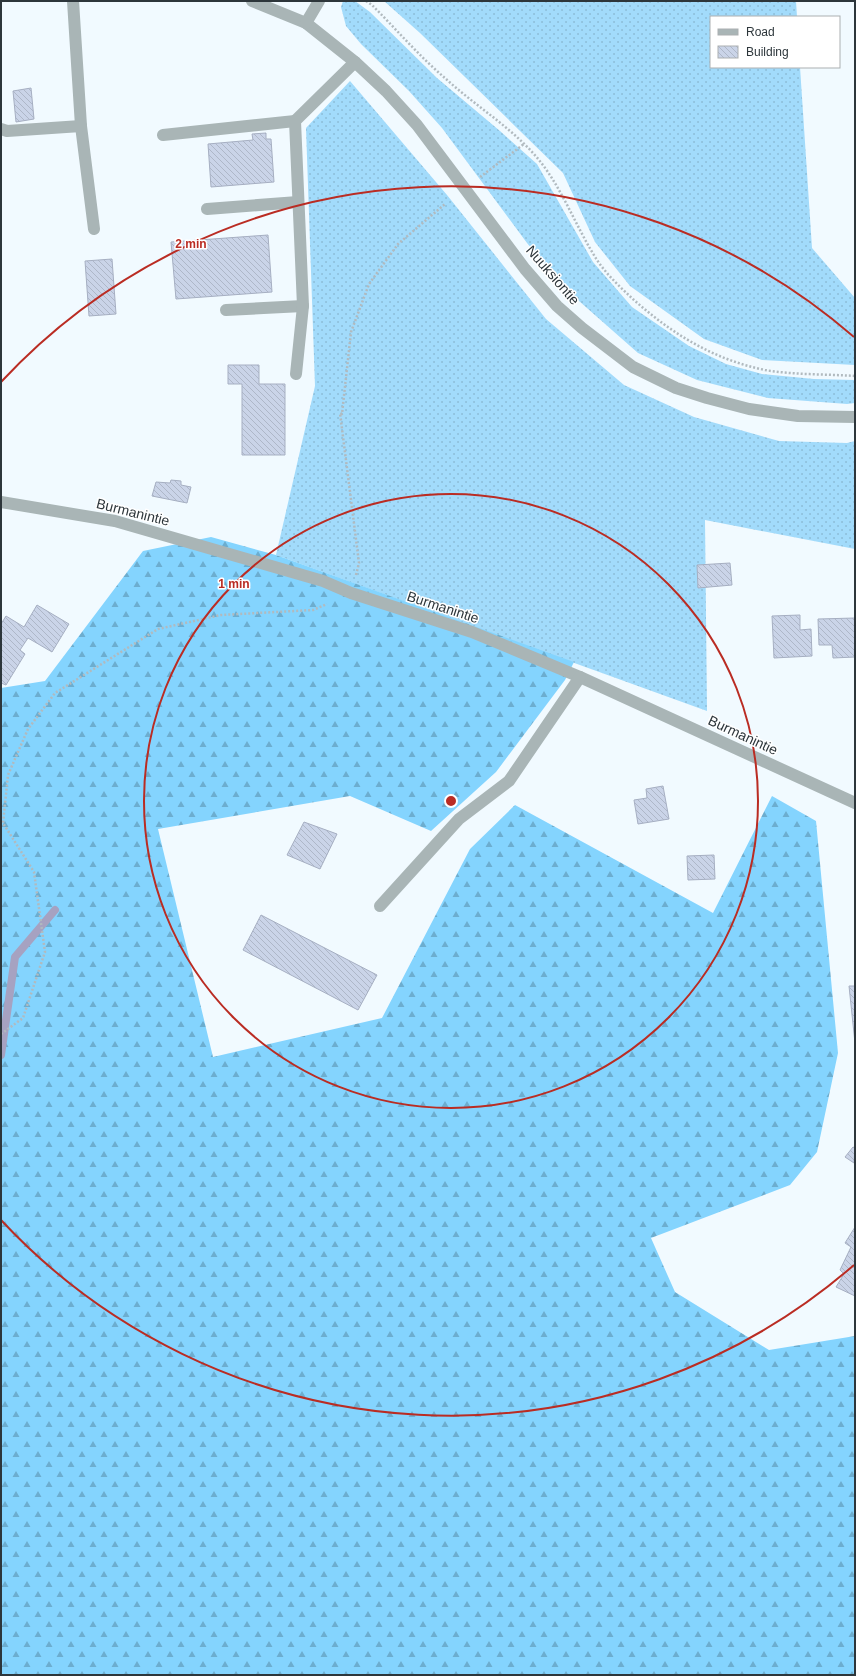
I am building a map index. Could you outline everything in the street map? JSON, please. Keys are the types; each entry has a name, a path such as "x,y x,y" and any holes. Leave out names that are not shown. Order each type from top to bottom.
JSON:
{"street":[{"path":"73,1 81,126 94,229"},
{"name":"Nuuksiontie","path":"252,1 306,23 355,62 386,91 417,125 525,269 558,306 582,328 633,367 676,388 749,409 798,416 855,417"},
{"path":"306,23 319,1"},
{"path":"163,135 295,121 355,62"},
{"path":"295,121 303,306 296,374"},
{"path":"1,129 7,131 81,126"},
{"path":"207,209 298,202"},
{"path":"226,310 303,306"},
{"name":"Burmanintie","path":"1,502 115,521 322,581 351,593 472,632 580,677 855,803"},
{"path":"380,906 459,819 508,781 580,677"}],"path":[{"path":"366,1 378,11 444,78 524,144 540,161 554,182 577,226 598,261 619,287 673,331 699,347 743,365 767,370 855,376"},
{"path":"480,177 524,144"},
{"path":"1,1034 23,1018 45,952 34,872 3,823 8,775 28,729 55,693 158,629 221,615 313,610 351,593 359,563 340,413 342,414 351,332 369,284 398,244 445,204"}],"shaded area":[{"path":"343,1 355,1 370,12 437,78 537,164 593,262 632,307 689,346 726,364 762,374 814,379 855,380 855,403 847,404 768,398 697,380 638,353 562,286 527,243 442,128 409,91 361,44 346,26 341,7"},
{"path":"384,1 796,1 797,16 710,16 710,68 800,68 812,248 855,298 855,365 762,360 704,339 630,286 595,242 563,173 420,33"},
{"path":"350,81 447,195 546,319 624,385 694,417 779,441 847,443 855,441 855,549 705,520 707,711 276,555 315,386 306,128"}],"green space":[{"path":"211,537 276,555 574,662 565,680 496,772 431,831 350,796 158,829 213,1057 382,1018 470,849 515,805 713,913 772,796 816,821 838,1053 817,1152 790,1185 651,1238 675,1292 769,1350 855,1336 855,1675 1,1675 1,688 45,681 143,551"}],"building":[{"path":"31,88 34,119 16,122 13,91"},
{"path":"266,133 266,139 271,139 274,182 211,187 208,144 253,140 252,134"},
{"path":"268,235 272,292 176,299 171,242"},
{"path":"112,259 116,314 89,316 85,261"},
{"path":"228,365 259,365 259,384 285,384 285,455 242,455 242,384 228,384"},
{"path":"171,480 181,481 181,485 191,487 187,503 152,496 156,482 170,483"},
{"path":"730,563 732,585 698,588 697,565"},
{"path":"37,605 69,624 52,652 28,638 20,650 25,654 6,685 1,683 1,624 6,616 24,627"},
{"path":"800,615 800,630 811,629 812,656 774,658 772,616"},
{"path":"855,618 855,657 833,658 832,645 819,645 818,619"},
{"path":"663,786 669,819 638,824 634,800 647,798 646,789"},
{"path":"304,822 337,834 320,869 287,855"},
{"path":"714,855 715,879 688,880 687,856"},
{"path":"261,915 377,975 358,1010 243,950"},
{"path":"849,986 855,986 855,1043"},
{"path":"853,1147 855,1148 854,1163 845,1157"},
{"path":"855,1227 855,1296 836,1287 844,1274 840,1270 851,1247 845,1243"}],"waterway":[{"path":"1,1055 15,957 55,910"}]}
